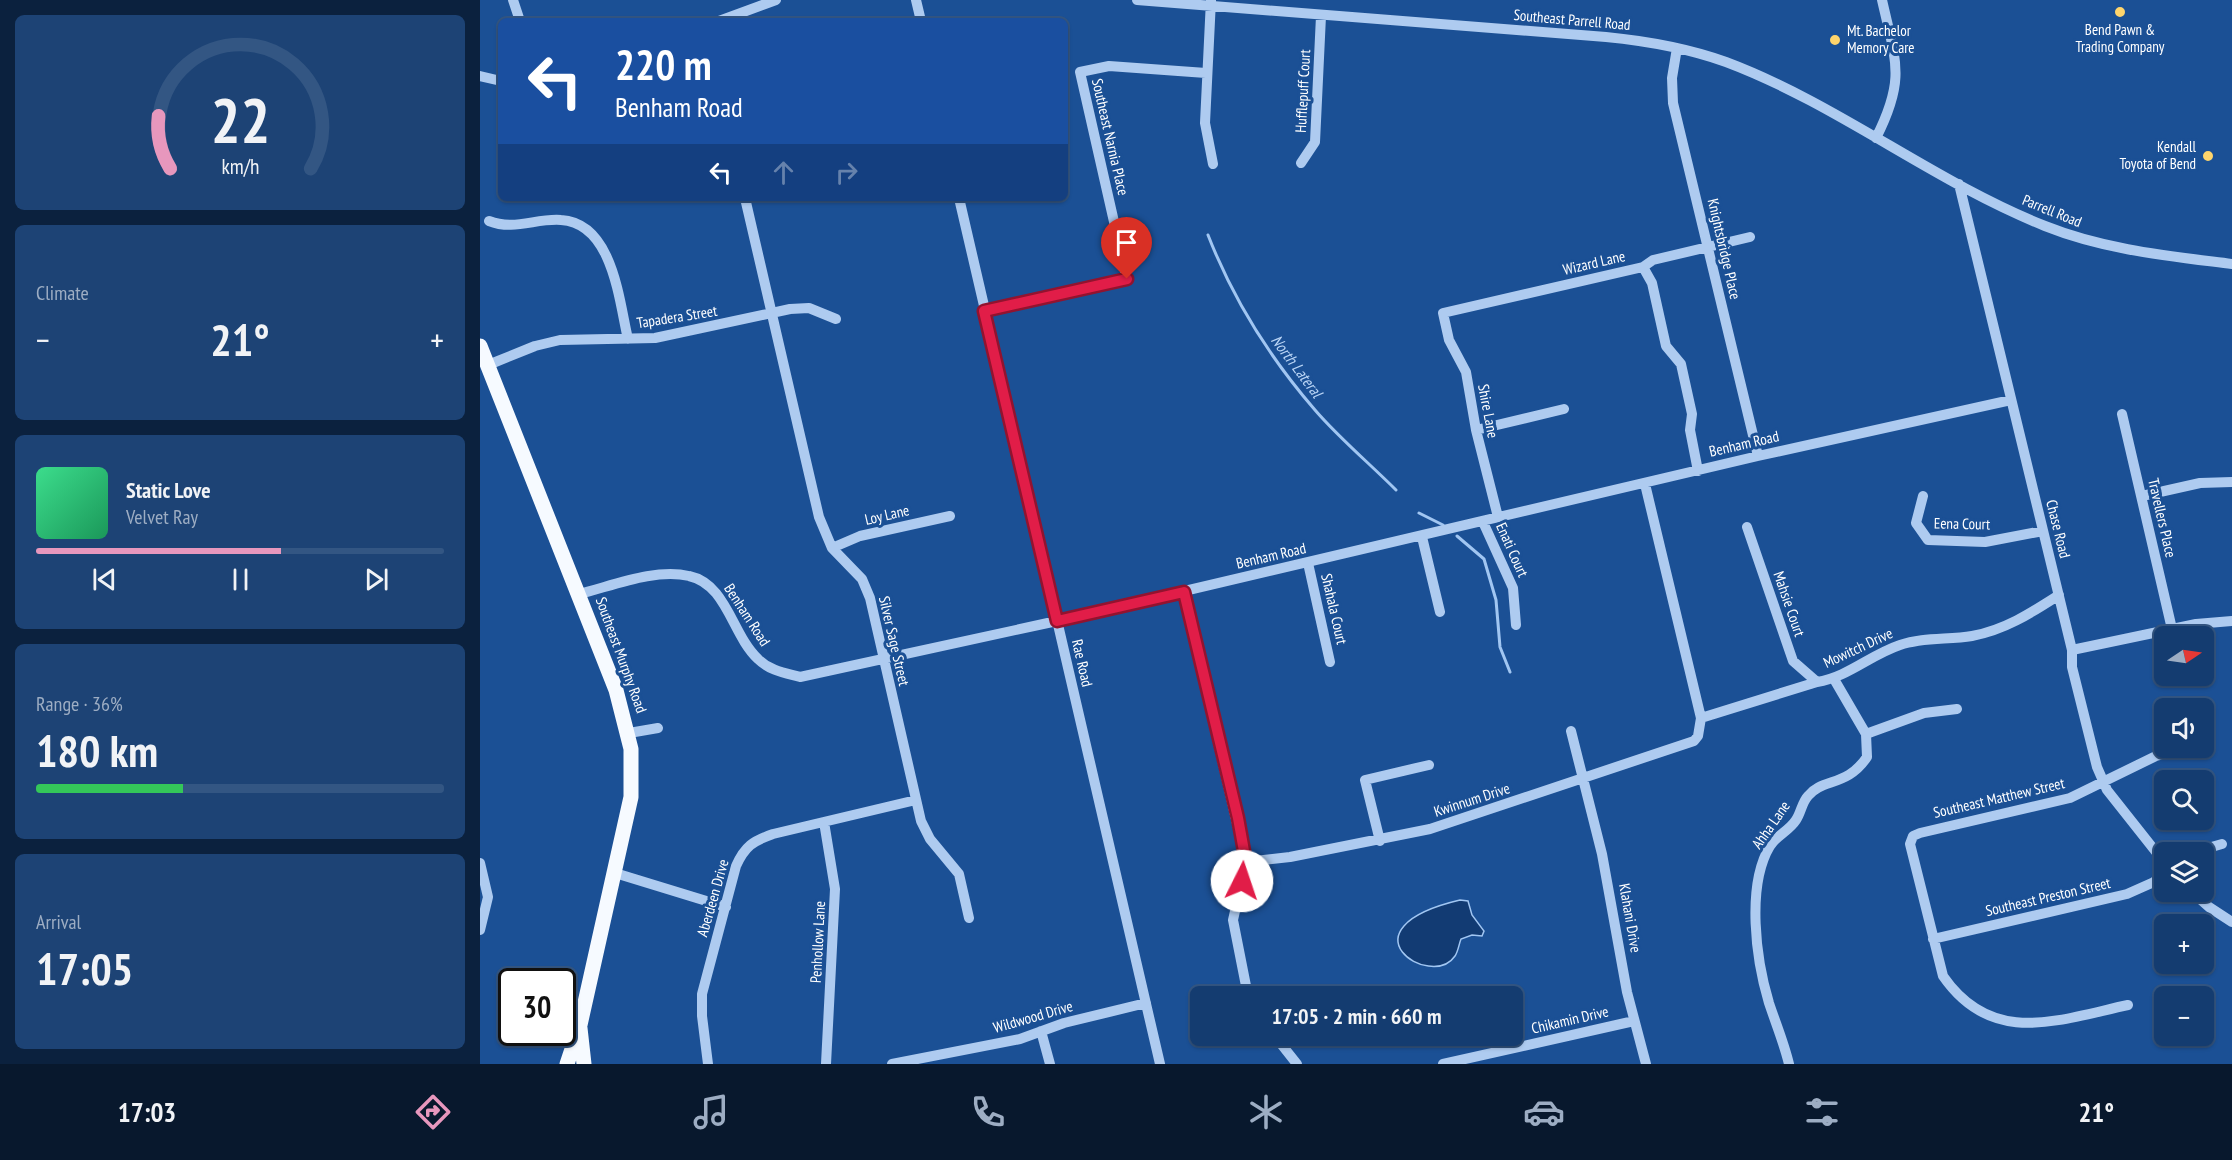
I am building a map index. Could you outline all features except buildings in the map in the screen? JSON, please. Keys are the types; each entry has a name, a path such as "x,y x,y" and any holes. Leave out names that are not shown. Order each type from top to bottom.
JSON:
{"main road":[{"name":"Southeast Murphy Road","path":"480,346 620,702 629,733 633,764 632,793 615,873 580,1025 567,1064"},
{"name":"Southeast Murphy Road","path":"580,1025 584,1064"}],"street":[{"path":"513,0 519,18"},
{"path":"727,18 776,0"},
{"path":"916,0 920,18"},
{"name":"Southeast Parrell Road","path":"1137,0 1211,3 1321,16 1606,37 1677,48 1750,72 1876,138"},
{"path":"1876,138 1896,94 1897,75 1882,0"},
{"path":"1211,3 1205,123 1213,164"},
{"name":"Hufflepuff Court","path":"1301,163 1316,142 1321,16"},
{"name":"Knightsbridge Place","path":"1677,48 1672,78 1673,103 1758,456"},
{"name":"Southeast Narnia Place","path":"984,311 1127,279 1080,72 1109,66 1206,73"},
{"path":"480,76 498,80"},
{"name":"Parrell Road","path":"1876,138 2024,217 2069,235 2111,246 2232,264"},
{"name":"Chase Road","path":"1959,184 2059,595 2072,651 2072,667 2097,767 2113,798 2154,849"},
{"name":"Silver Sage Street","path":"746,201 819,517 832,548 862,579 870,598 921,821 930,839 959,874 969,918"},
{"name":"Rae Road","path":"960,201 1160,1064"},
{"path":"489,221 510,226 561,220 577,224 593,236 605,249 611,265 628,339"},
{"name":"Wizard Lane","path":"1443,313 1643,267 1653,260 1750,237"},
{"path":"1643,267 1652,283 1666,346 1681,364 1692,414 1690,430 1698,471"},
{"name":"Tapadera Street","path":"488,365 535,346 560,340 628,339 687,333 809,308 836,319"},
{"name":"Shire Lane","path":"1443,313 1449,340 1466,372 1476,430 1498,517"},
{"name":"Benham Road","path":"579,594 650,577 690,576 709,585 743,641 758,660 776,672 800,677 1184,592 1758,456 2011,400"},
{"path":"1476,430 1564,409"},
{"name":"Travellers Place","path":"2122,414 2171,626"},
{"path":"2142,496 2200,483 2232,482"},
{"path":"1645,484 1701,718"},
{"name":"Eena Court","path":"1923,496 1916,522 1928,540 1985,542 2043,531"},
{"name":"Loy Lane","path":"832,548 860,536 950,516"},
{"name":"Enati Court","path":"1483,522 1513,588 1516,625"},
{"name":"Mahsie Court","path":"1747,527 1793,661 1817,682"},
{"path":"1422,537 1440,612"},
{"name":"Shahala Court","path":"1308,563 1330,662"},
{"path":"1184,592 1246,862 1233,920 1246,986"},
{"name":"Mowitch Drive","path":"1701,718 1817,682 1834,679 1891,648 1908,642 1971,636 2008,626 2059,595"},
{"path":"2194,626 2232,621"},
{"path":"2072,651 2154,633"},
{"path":"1834,679 1866,734 1924,712 1957,709"},
{"name":"Kwinnum Drive","path":"1246,862 1290,857 1380,841 1472,817 1684,745 1698,736 1701,718"},
{"path":"629,733 658,728"},
{"name":"Klahani Drive","path":"1571,731 1608,883 1634,1021 1646,1064"},
{"name":"Ahha Lane","path":"1789,1064 1763,974 1756,921 1756,892 1762,865 1777,837 1796,821 1808,795 1818,788 1848,778 1860,767 1867,757 1866,734"},
{"name":"Southeast Matthew Street","path":"1933,939 1910,844 1913,836 1929,830 2070,798 2103,780 2154,757"},
{"path":"1380,841 1365,780 1429,765"},
{"name":"Aberdeen Drive","path":"708,1064 702,994 736,866 743,849 754,840 916,800"},
{"name":"Penhollow Lane","path":"824,822 836,889 826,1064"},
{"path":"2214,846 2222,844"},
{"path":"480,863 488,897 480,930"},
{"path":"615,873 726,907"},
{"name":"Southeast Preston Street","path":"1933,939 2127,894 2154,882"},
{"path":"2203,902 2232,922"},
{"path":"1933,939 1943,976 1955,993 1972,1008 1986,1015 2025,1024 2128,1005"},
{"name":"Wildwood Drive","path":"892,1064 924,1060 1020,1040 1064,1023 1146,1003"},
{"name":"Chikamin Drive","path":"1443,1064 1634,1021"},
{"path":"1041,1031 1050,1064"},
{"path":"1283,1046 1297,1064"}],"water":[{"path":"1460,900 1468,901 1472,915 1484,931 1482,936 1472,935 1461,939 1455,956 1443,965 1428,966 1414,961 1402,952 1398,940 1404,926 1423,912"}],"waterway":[{"name":"North Lateral","path":"1208,235 1241,305 1283,370 1324,420 1396,490"},
{"name":"North Lateral","path":"1419,513 1443,525"},
{"name":"North Lateral","path":"1457,536 1484,559 1496,600 1500,647 1510,672"}],"place":[{"name":"Bend Pawn & Trading Company","path":"2120,12"},
{"name":"Mt. Bachelor Memory Care","path":"1835,40"},
{"name":"Kendall Toyota of Bend","path":"2208,156"}],"route":[{"path":"1127,279 984,311 1057,621 1184,592 1238,818 1246,862 1242,881"}]}
